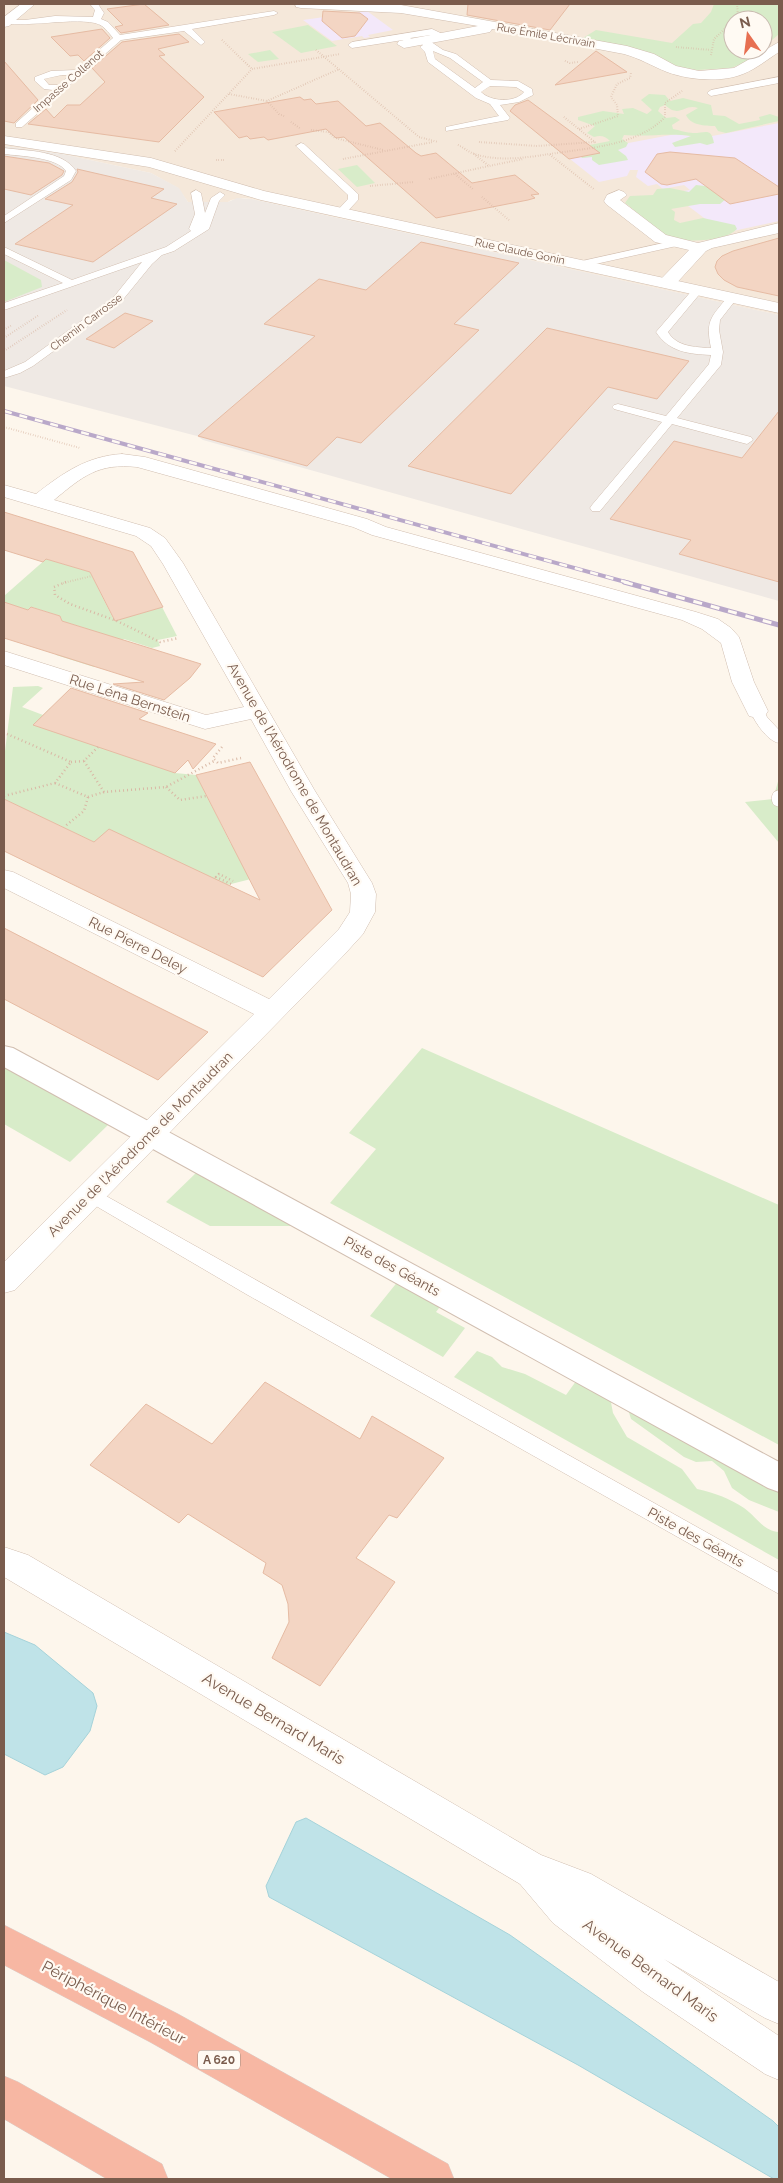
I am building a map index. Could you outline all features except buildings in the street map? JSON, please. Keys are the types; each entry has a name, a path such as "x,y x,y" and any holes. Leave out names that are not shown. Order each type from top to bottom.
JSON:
{"highway":[{"name":"Périphérique Intérieur","path":"4,1944 164,2028 432,2179"},
{"path":"4,2096 147,2179"}],"street":[{"path":"5,22 29,4"},
{"name":"Rue Émile Lécrivain","path":"310,4 401,9 481,21 627,50 649,57 679,72 711,75 733,73 746,68 779,46"},
{"path":"413,41 481,31 481,21"},
{"path":"4,140 151,163 222,189"},
{"path":"122,159 174,176 195,191 207,196 222,189"},
{"name":"Rue Claude Gonin","path":"222,189 261,195 779,308"},
{"path":"619,195 612,198 612,201 661,239 700,248"},
{"path":"650,279 676,254 700,248 707,244 779,228"},
{"path":"667,283 700,248"},
{"path":"40,501 87,466 107,460 138,461 360,523 379,531 689,616 716,629 731,642 743,682 757,711"},
{"name":"Avenue de l'Aérodrome de Montaudran","path":"4,491 130,527 151,536 158,542 173,563 303,791 360,883 364,893 365,904 363,913 350,933 4,1281"},
{"name":"Rue Léna Bernstein","path":"4,658 205,722 258,711"},
{"name":"Rue Pierre Deley","path":"4,878 272,1012"},
{"name":"Piste des Géants","path":"4,1055 779,1478"},
{"name":"Avenue Bernard Maris","path":"8,1560 531,1870 578,1887 779,2004"},
{"name":"Avenue Bernard Maris","path":"531,1870 567,1909 582,1921 657,1978 779,2060"}],"lane":[{"path":"5,22 36,23 55,19 96,20 100,14 99,9 94,4 84,4"},
{"path":"55,19 54,14 60,9"},
{"path":"118,38 274,13"},
{"name":"Impasse Collenot","path":"18,125 118,38 105,24 96,20"},
{"path":"186,28 201,42"},
{"path":"445,37 432,32 411,34 413,41 429,51 431,60 479,96 494,102 516,101 524,98 529,91 518,84 489,83 477,89 476,92 479,96"},
{"path":"352,45 413,41 453,56 489,83"},
{"path":"60,88 47,87 38,79 42,75 59,72 77,73"},
{"path":"711,93 779,80"},
{"path":"449,129 505,118 496,108 494,102"},
{"path":"301,146 349,190 354,197 340,212"},
{"path":"4,152 54,159 70,166 72,169 72,174 68,178 4,220"},
{"name":"Chemin Carrosse","path":"4,375 29,364 117,300 148,262 205,227 214,200 222,189"},
{"path":"187,239 200,214 195,191"},
{"path":"582,264 677,243"},
{"path":"4,250 70,283"},
{"name":"Chemin Carrosse","path":"4,307 157,255"},
{"path":"698,290 662,332 665,340 675,346 699,351 717,352"},
{"path":"596,508 715,365 717,352 713,330 715,320 733,297"},
{"path":"618,407 747,440"},
{"path":"757,711 760,718 779,738"},
{"path":"779,795 779,802"},
{"name":"Piste des Géants","path":"90,1194 253,1288 779,1584"}],"path":[{"path":"711,75 710,45 717,33 723,28"},
{"path":"676,47 710,50"},
{"path":"151,163 166,160 252,69 324,57 316,50"},
{"path":"565,61 570,63 586,61"},
{"path":"229,94 267,101 339,69"},
{"path":"579,129 618,116 617,105 611,97 618,84 630,78 632,74 630,70"},
{"path":"267,101 279,114 284,116"},
{"path":"550,154 630,139 657,126 665,117 665,103"},
{"path":"564,117 598,145"},
{"path":"310,130 328,132 335,138 386,151"},
{"path":"474,141 524,146 561,146 595,142"},
{"path":"320,163 433,142"},
{"path":"474,153 489,166"},
{"path":"429,179 527,158"},
{"path":"454,173 474,190"},
{"path":"349,190 414,182"},
{"path":"482,197 510,222"},
{"path":"4,351 70,308"},
{"path":"4,427 104,455 107,460"},
{"path":"92,576 69,581 54,587 55,595 70,604 119,622 160,642 179,638"},
{"path":"117,617 119,622"},
{"path":"7,734 71,762 84,761 98,747"},
{"path":"222,746 213,758 218,763 241,758"},
{"path":"4,796 55,783 88,797 104,792 166,787 216,760"},
{"path":"84,761 104,792"},
{"path":"55,783 71,762"},
{"path":"166,787 180,800 207,796"},
{"path":"64,827 84,811 88,797"},
{"path":"219,874 232,882 216,877 219,874"}],"shaded area":[{"path":"4,4 779,4 779,315 252,199 244,198 228,202 188,202 178,188 151,173 62,154 4,146"},
{"path":"367,11 393,30 368,35 370,37 364,38 362,36 332,41 303,20"},
{"path":"779,123 779,221 724,233 671,193 690,190 684,185 663,189 657,184 648,186 636,177 638,170 630,170 627,176 599,182 565,155 676,134 702,138"},
{"path":"4,146 62,154 151,173 179,188 188,202 228,202 237,198 252,199 779,315 779,601 203,440 197,436 4,386"}],"green space":[{"path":"714,4 779,4 779,34 773,39 773,10 723,10 723,60 748,60 731,68 697,70 679,67 640,50 583,38 596,30 672,43 693,24 701,23 711,12"},
{"path":"308,25 337,46 301,53 272,32"},
{"path":"270,50 279,59 258,62 248,54"},
{"path":"649,94 665,95 670,101 683,98 711,105 713,115 725,116 739,124 760,120 759,117 770,114 779,117 779,121 726,133 718,131 715,126 702,125 691,121 686,115 698,108 689,107 675,111 665,105 660,107 658,111 666,118 675,117 680,120 672,125 673,129 691,133 707,132 713,138 714,143 675,147 672,143 691,136 624,135 622,139 628,143 626,147 618,150 628,160 599,165 592,160 592,157 582,158 574,148 610,141 605,137 594,137 587,133 595,126 578,120 578,117 603,111 624,114 622,109 633,108 647,114 652,110 641,100"},
{"path":"357,165 375,183 357,187 338,169"},
{"path":"696,185 705,186 728,197 720,204 700,204 671,209 675,212 674,220 680,223 703,218 735,225 737,229 724,237 714,239 694,241 676,239 659,231 625,203 630,196 653,195 657,189 670,188 689,192"},
{"path":"4,260 41,280 42,287 4,302"},
{"path":"46,559 90,572 113,618 139,614 162,607 177,636 158,640 160,646 152,648 124,639 105,652 94,667 56,655 73,642 85,628 62,621 60,616 32,607 28,610 4,603 4,596"},
{"path":"38,686 43,688 22,707 43,715 50,708 175,773 196,775 231,844 288,830 306,865 227,885 94,842 4,799 4,759 13,687"},
{"path":"779,778 779,843 745,802 773,799"},
{"path":"422,1048 779,1205 779,1445 330,1203 376,1149 349,1133"},
{"path":"4,1065 110,1123 70,1162 4,1124"},
{"path":"198,1171 294,1226 210,1226 166,1202"},
{"path":"399,1280 442,1304 436,1312 465,1328 443,1357 370,1316"},
{"path":"477,1351 492,1357 502,1367 525,1374 566,1395 579,1377 609,1392 613,1413 627,1437 682,1469 697,1489 733,1501 764,1526 779,1532 779,1560 454,1377"},
{"path":"626,1403 779,1487 779,1512 749,1500 732,1488 724,1471 712,1461 696,1462 684,1457 631,1419"}],"water":[{"path":"4,1632 35,1645 93,1693 97,1706 90,1731 63,1767 45,1775 4,1754"},
{"path":"306,1818 510,1935 773,2121 779,2127 779,2179 774,2179 578,2065 269,1897 266,1886 296,1822"}],"railway":[{"path":"4,411 629,583"},
{"path":"624,582 779,625"}]}
